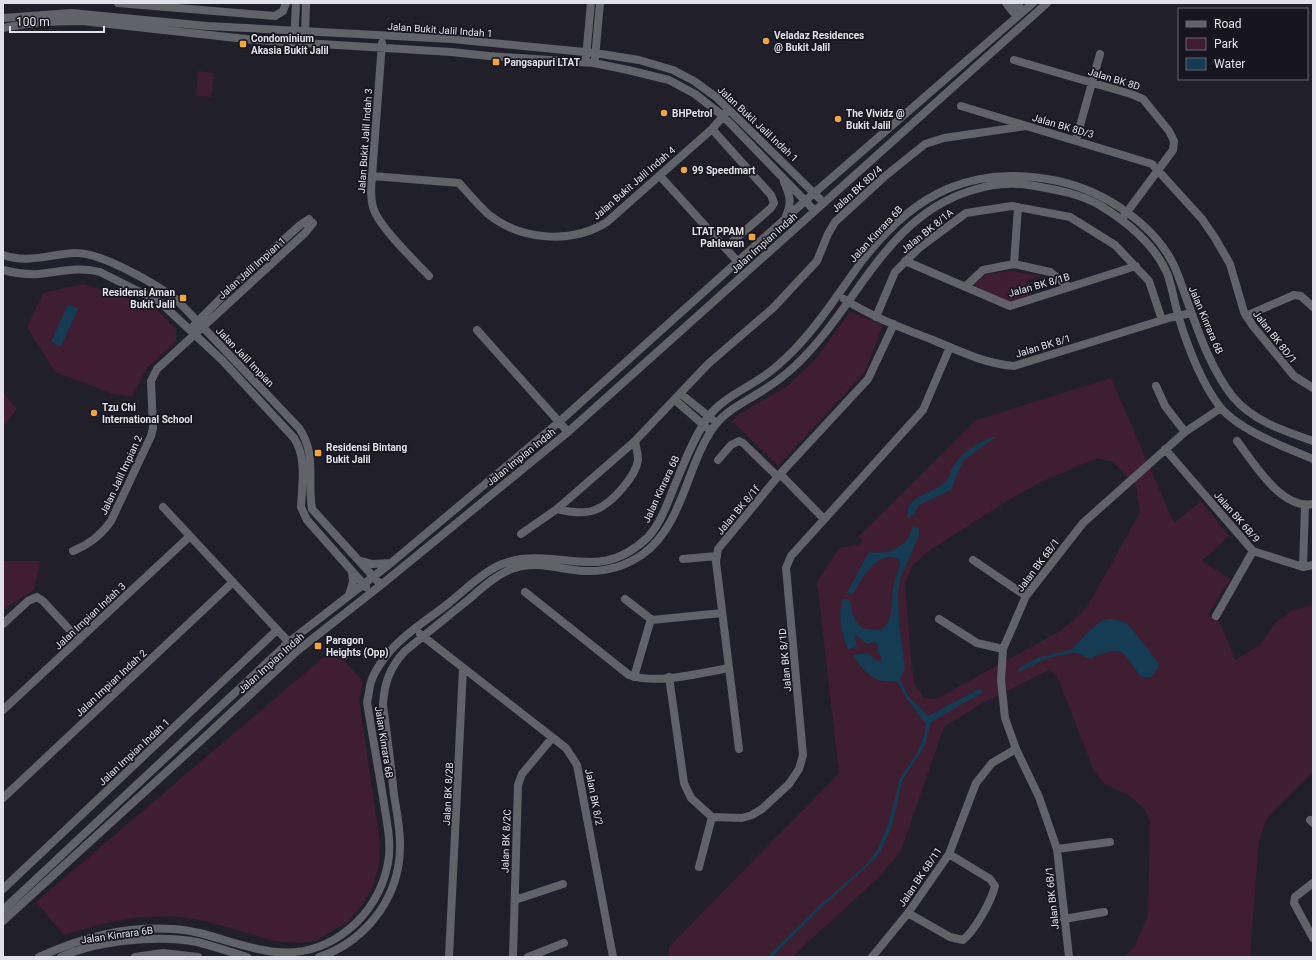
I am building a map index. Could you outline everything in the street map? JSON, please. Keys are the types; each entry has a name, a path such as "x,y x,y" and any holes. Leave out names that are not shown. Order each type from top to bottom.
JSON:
{"street":[{"path":"118,3 175,6 275,16 283,12 286,3"},
{"path":"294,43 296,3"},
{"path":"304,42 306,3"},
{"path":"585,62 591,3"},
{"path":"594,63 600,3"},
{"path":"1006,3 1020,14"},
{"path":"1016,3 1020,14"},
{"name":"Jalan Impian Indah","path":"3,910 289,642 349,594 391,563 559,422 805,201 1033,3"},
{"name":"Jalan Impian Indah","path":"3,921 208,735 297,651 381,585 568,432 1047,3"},
{"name":"Jalan Bukit Jalil Indah 1","path":"3,18 71,13 207,26 452,39 595,53 639,60 673,70 694,81 730,109 824,203"},
{"name":"Jalan Bukit Jalil Indah 1","path":"3,28 15,25 82,21 294,43 304,42 594,63 668,80 695,94 723,116 815,211"},
{"name":"Jalan Bukit Jalil Indah 3","path":"383,36 371,196 377,216 429,276"},
{"path":"451,52 452,39"},
{"path":"1076,140 1100,54"},
{"name":"Jalan BK 8D","path":"1014,60 1092,82 1143,99 1169,131 1174,141 1173,150 1127,212"},
{"name":"Jalan BK 8D/3","path":"961,106 1135,157 1152,164 1158,169"},
{"name":"Jalan Bukit Jalil Indah 4","path":"372,176 459,183 489,214 505,225 527,234 556,238 593,231 607,222 712,129 730,109"},
{"name":"Jalan BK 8D/4","path":"521,534 557,510 635,441 708,364 774,308 817,261 828,234 835,222 884,177 925,144 944,138 1026,126"},
{"path":"712,129 771,195 774,203 771,208 725,248"},
{"name":"Jalan BK 8D/1","path":"1158,169 1202,219 1215,238 1235,275 1239,298 1246,316 1294,376 1313,388"},
{"name":"Jalan Kinrara 6B","path":"39,957 67,944 106,933 142,928 202,932 228,941 275,952 309,954 351,928 369,910 378,893 388,863 389,833 367,702 371,681 391,649 423,622 500,565 521,559 551,559 583,563 603,561 610,560 635,549 652,532 659,521 703,425 716,408 767,374 792,352 816,326 864,258 903,217 930,197 957,184 987,176 1007,175 1039,178 1085,189 1106,199 1127,212 1145,227 1174,266 1191,313 1211,358 1224,383 1235,399 1253,414 1274,428 1313,441"},
{"path":"660,176 738,262"},
{"path":"782,176 790,196 789,209 785,219"},
{"name":"Jalan Kinrara 6B","path":"319,957 345,945 374,921 391,888 398,869 400,835 383,705 384,689 388,673 396,660 498,576 516,567 528,565 583,571 602,570 617,567 642,555 662,536 671,520 710,431 717,422 734,406 777,381 797,364 815,345 884,252 918,218 953,196 990,184 1025,184 1070,193 1095,202 1121,219 1148,246 1166,271 1178,315 1199,370 1221,408 1244,426 1269,441 1313,459"},
{"path":"1014,264 1018,206"},
{"name":"Jalan BK 8/1A","path":"876,317 895,272 918,248 966,213 1018,206 1070,217 1115,245 1149,281 1162,320"},
{"path":"1121,219 1127,212"},
{"name":"Jalan Jalil Impian 1","path":"189,329 199,324 303,235 311,221 297,228 209,315"},
{"path":"297,228 303,235"},
{"name":"Jalan Jalil Impian","path":"3,255 16,259 26,259 76,253 91,254 162,289 177,300 299,428 306,438 310,449 310,497 312,509 381,585"},
{"name":"Jalan BK 8/1B","path":"905,261 1010,306 1136,266"},
{"path":"965,287 983,270 1014,264 1050,272 1069,287"},
{"name":"Jalan Jalil Impian","path":"3,270 20,274 36,274 79,269 100,272 160,302 223,361 298,445 302,461 301,507 303,514 371,593"},
{"path":"1246,316 1294,294 1301,296 1313,307"},
{"name":"Jalan BK 8/1","path":"838,296 876,317 950,347 997,365 1014,366 1178,315 1191,313"},
{"path":"189,313 209,315 212,338"},
{"name":"Jalan BK 8/1f","path":"717,556 718,549 779,475 868,379 894,324"},
{"path":"189,329 186,341 205,345"},
{"name":"Jalan Jalil Impian 2","path":"73,551 83,547 107,527 111,521 153,428 151,381 157,369 186,341 189,329"},
{"path":"477,330 568,432"},
{"name":"Jalan BK 8/1D","path":"712,817 742,818 752,815 762,809 789,784 799,769 803,755 786,568 791,556 923,410 950,347"},
{"path":"1156,386 1165,406 1185,432"},
{"path":"681,394 717,422"},
{"path":"675,400 710,431"},
{"name":"Jalan BK 6B/1","path":"1069,957 1057,849 1039,797 1016,749 1005,718 1001,680 1002,649 1026,596 1083,523 1185,432 1221,408"},
{"path":"557,510 576,513 597,509 618,493 633,474 638,460 635,441"},
{"path":"718,460 731,445 739,441 744,443 824,519"},
{"path":"1237,441 1272,487 1289,500 1309,505 1303,567"},
{"name":"Jalan BK 6B/9","path":"1165,449 1253,551 1303,567 1313,565"},
{"path":"163,507 297,651"},
{"name":"Jalan Impian Indah 3","path":"3,710 190,536"},
{"path":"1216,616 1253,551"},
{"path":"682,559 717,556 716,562 738,749"},
{"path":"974,560 1026,596"},
{"path":"360,561 372,564 391,563"},
{"path":"349,594 353,582 352,571"},
{"name":"Jalan Impian Indah 2","path":"3,798 233,582"},
{"path":"524,592 624,672 634,677 669,677 729,668"},
{"path":"3,624 28,601 37,598 43,601 79,640"},
{"path":"625,599 651,619 722,613"},
{"path":"634,677 651,619"},
{"path":"939,619 976,644 1002,649"},
{"path":"423,622 426,634"},
{"path":"416,628 426,634 436,645 463,668"},
{"name":"Jalan Impian Indah 1","path":"3,889 278,630"},
{"name":"Jalan BK 8/2","path":"463,668 566,748 577,765 613,957"},
{"name":"Jalan BK 8/2B","path":"449,957 463,668"},
{"path":"669,677 684,783 691,798 712,817 699,867"},
{"name":"Jalan BK 8/2C","path":"513,957 518,785 522,774 552,738"},
{"name":"Jalan BK 6B/11","path":"872,957 908,913 949,854 976,783 992,763 1016,749"},
{"path":"1057,849 1110,842"},
{"path":"908,913 950,938 963,940 969,935 993,895 995,886 990,879 949,854"},
{"path":"1313,883 1296,897 1294,903 1313,938"},
{"path":"515,900 563,884"},
{"path":"1064,919 1104,912"},
{"name":"Jalan Kinrara 6B","path":"61,957 70,955 82,948 106,944 161,939 198,942 247,957"},
{"path":"528,957 564,943"},
{"path":"67,944 70,955"},
{"path":"135,957 163,953 198,957"}],"green space":[{"path":"198,71 214,73 211,97 196,96"},
{"path":"1012,271 1042,276 1027,281 1031,294 1009,303 977,288 975,283 987,274"},
{"path":"83,284 154,307 176,329 176,342 147,368 132,397 113,394 55,372 27,327 43,293"},
{"path":"850,312 883,325 865,372 778,466 732,421 738,415 786,387 815,360"},
{"path":"1111,378 1174,523 1201,501 1229,536 1202,561 1231,579 1208,615 1220,622 1235,660 1260,645 1275,623 1293,610 1313,605 1313,772 1268,817 1259,840 1250,957 1124,957 1134,947 1148,916 1150,822 1144,808 1128,795 1103,783 1094,771 1057,676 1049,670 983,703 944,727 901,851 877,879 792,957 669,957 669,947 839,773 817,582 839,548 860,544 863,541 858,537 976,420","holes":["1097,458 1113,462 1136,486 1140,512 1087,607 1060,631 936,699 924,698 914,682 911,656 905,584 912,566 930,550 1009,500 1041,482"]},
{"path":"3,393 17,409 3,427"},
{"path":"3,561 40,561 34,590 3,610"},
{"path":"334,648 363,682 359,699 380,843 379,865 373,886 362,905 348,922 315,941 298,943 275,941 205,921 171,916 134,918 101,924 64,935 36,902"}],"water":[{"path":"68,304 78,309 61,347 51,342"},
{"path":"992,437 997,437 963,461 951,490 919,505 914,514 908,518 910,505 914,500 944,483 960,457 975,445"},
{"path":"914,526 919,529 919,535 901,577 898,593 899,624 905,668 900,679 908,696 928,716 981,688 982,693 931,722 925,745 903,779 892,826 881,851 874,860 821,908 772,957 767,957 819,906 866,865 877,850 888,825 900,778 917,753 925,733 926,724 906,698 897,681 882,681 876,679 866,672 853,655 868,653 877,661 880,661 882,658 877,652 878,646 875,642 867,644 856,635 857,647 848,649 842,631 840,618 843,599 848,599 851,604 854,618 865,629 878,630 888,623 894,587 900,564 899,560 892,557 884,558 871,567 860,581 853,594 847,593 870,552 881,553 897,548 906,541"},
{"path":"1107,619 1114,619 1127,623 1158,662 1159,667 1151,677 1141,677 1130,661 1121,652 1116,651 1110,651 1090,659 1077,653 1048,658 1019,672 1019,668 1037,658 1072,649 1089,631 1100,622"}],"place":[{"name":"Veladaz Residences @ Bukit Jalil","path":"766,41"},
{"name":"Condominium Akasia Bukit Jalil","path":"243,44"},
{"name":"Pangsapuri LTAT","path":"496,62"},
{"name":"BHPetrol","path":"664,113"},
{"name":"The Vividz @ Bukit Jalil","path":"838,119"},
{"name":"99 Speedmart","path":"684,170"},
{"name":"LTAT PPAM Pahlawan","path":"752,237"},
{"name":"Residensi Aman Bukit Jalil","path":"183,298"},
{"name":"Tzu Chi International School","path":"94,413"},
{"name":"Residensi Bintang Bukit Jalil","path":"318,453"},
{"name":"Paragon Heights (Opp)","path":"318,646"}]}
